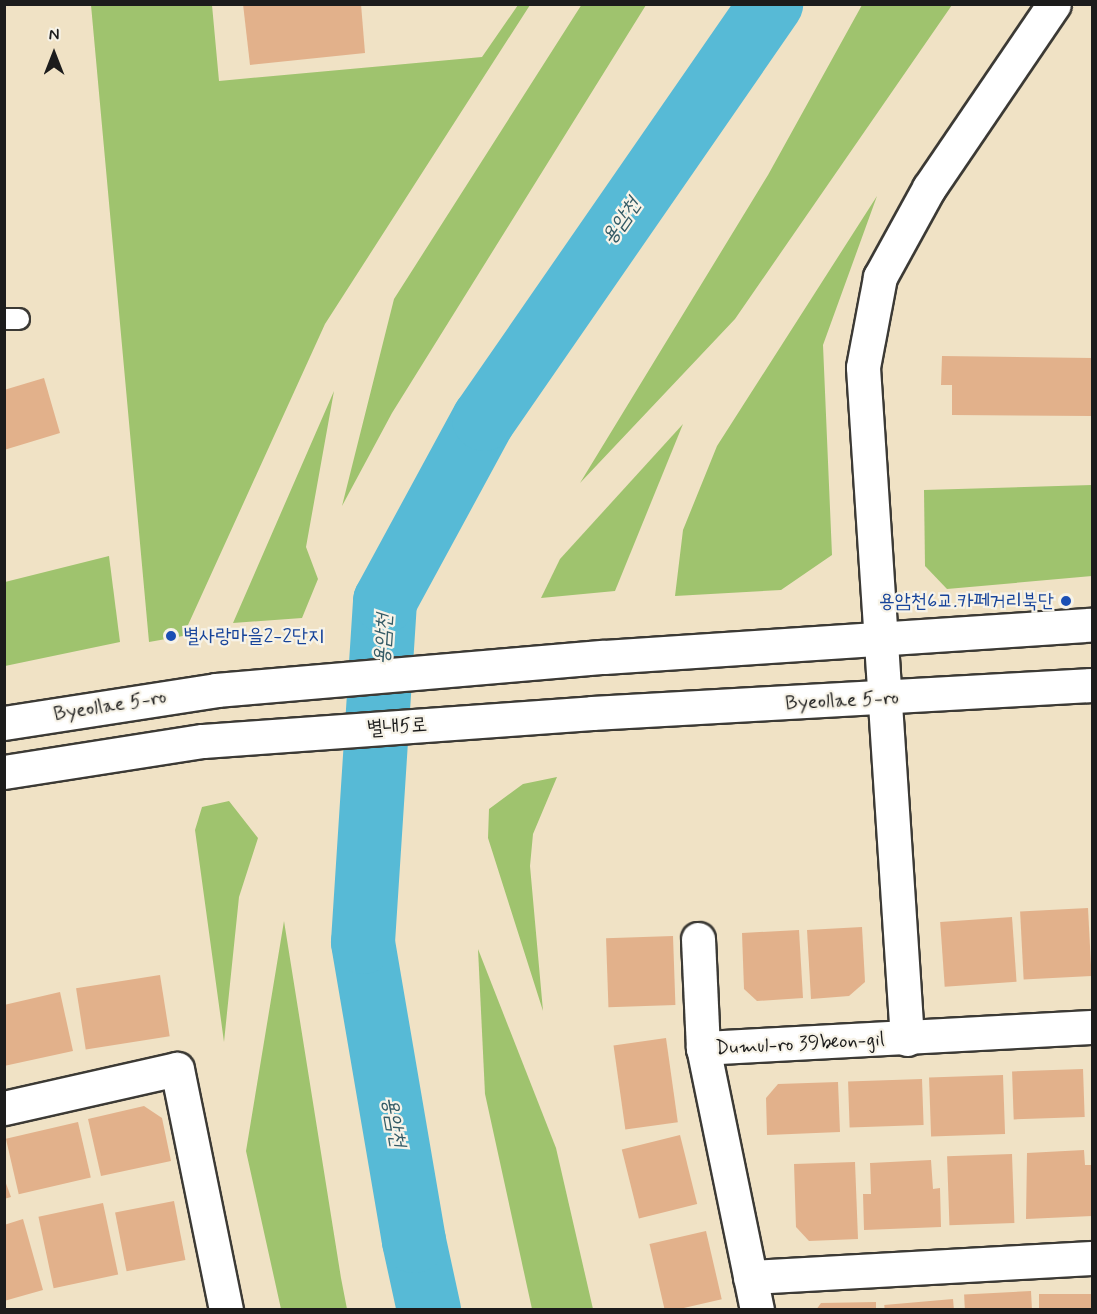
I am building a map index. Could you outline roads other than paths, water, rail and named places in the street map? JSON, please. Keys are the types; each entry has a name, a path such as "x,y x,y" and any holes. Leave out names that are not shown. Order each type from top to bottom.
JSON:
{"street":[{"path":"907,1039 890,740 863,367 880,277 929,188 1054,4"},
{"path":"882,640 1092,625"},
{"name":"Byeollae 5-ro","path":"4,723 216,690 604,657 882,640"},
{"name":"Byeollae 5-ro","path":"592,713 886,699 1092,685"},
{"name":"별내5로","path":"4,772 203,741 592,713"},
{"path":"698,939 703,1048"},
{"name":"Dumul-ro 39beon-gil","path":"757,1310 703,1048 1092,1028"},
{"path":"4,1108 177,1069 221,1308"},
{"path":"750,1277 1092,1258"}],"waterway":[{"name":"용암천","path":"429,1310 414,1241 363,942 385,601 484,419 771,4"}],"place":[{"name":"용암천6교.카페거리북단","path":"1066,601"},
{"name":"별사랑마을2-2단지","path":"171,636"}]}
